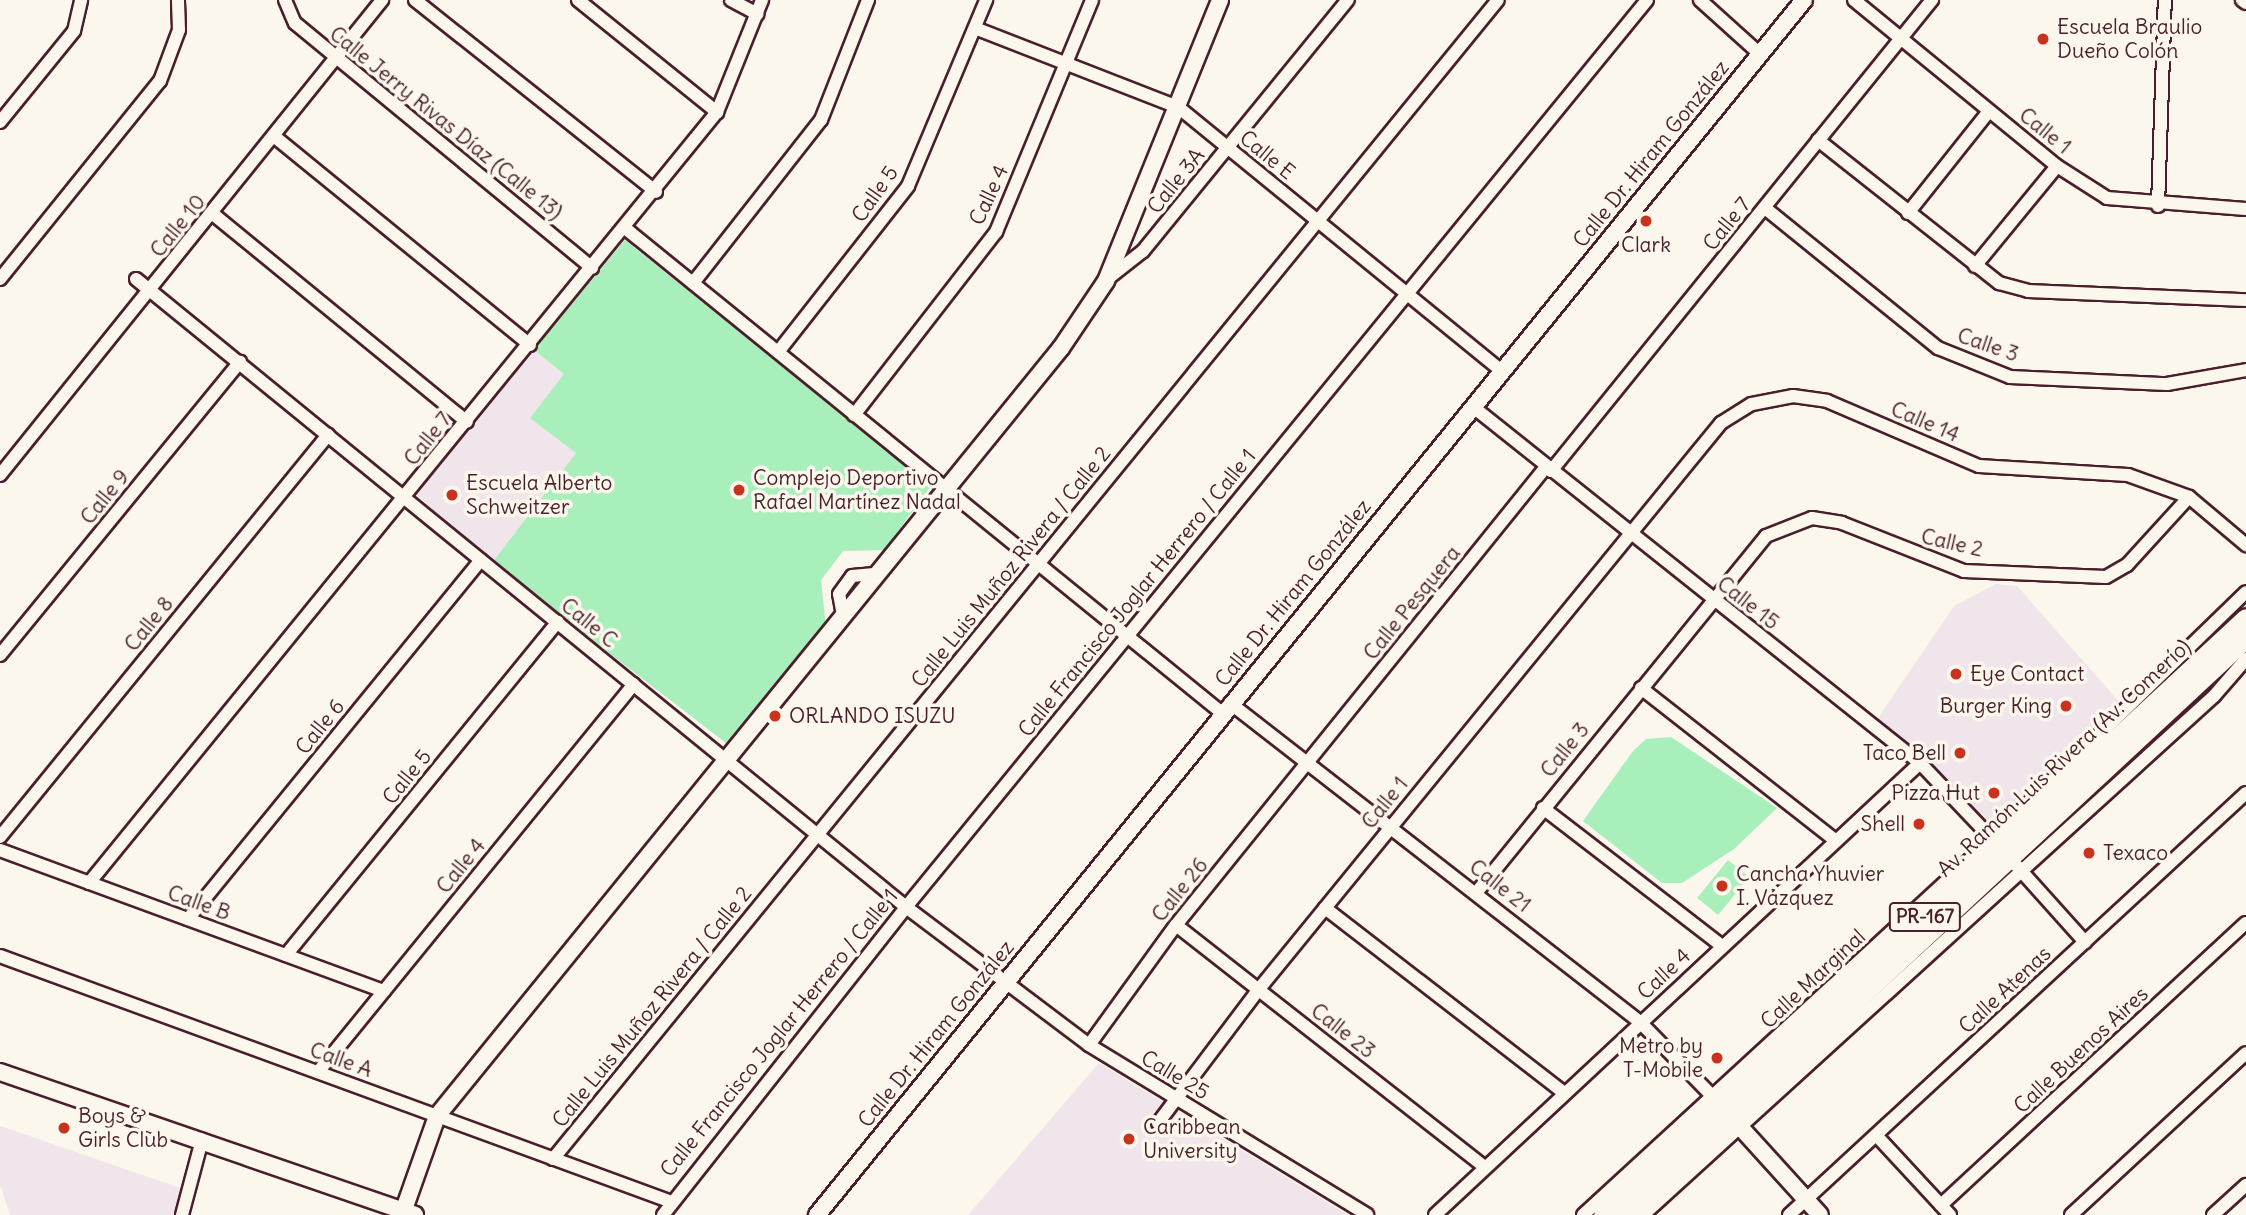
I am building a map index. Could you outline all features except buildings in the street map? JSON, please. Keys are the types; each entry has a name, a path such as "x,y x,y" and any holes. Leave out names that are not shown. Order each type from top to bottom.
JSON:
{"main road":[{"name":"Av. Ramón Luis Rivera (Av. Comerío)","path":"2005,854 2246,618"},
{"name":"Av. Ramón Luis Rivera (Av. Comerío)","path":"1625,1215 1726,1112 2005,854 2246,638"},
{"name":"Av. Ramón Luis Rivera (Av. Comerío)","path":"1603,1215 1726,1112"}],"street":[{"path":"0,122 74,31 81,0"},
{"path":"0,279 160,81 179,30 178,0"},
{"name":"Calle Jerry Rivas Díaz (Calle 13)","path":"285,0 295,23 593,268"},
{"name":"Calle 10","path":"0,475 338,60 382,0"},
{"path":"415,0 656,192"},
{"path":"578,0 718,112"},
{"path":"731,0 757,14"},
{"name":"Calle 7","path":"89,883 656,192 718,112 762,0"},
{"path":"693,283 821,120 868,0"},
{"name":"Calle 5","path":"778,352 908,186 986,0"},
{"name":"Calle 4","path":"854,415 996,232 1092,0"},
{"path":"0,1072 407,1213 438,1116 1061,348 1105,281 1220,0"},
{"name":"Calle 3A","path":"1105,281 1143,251 1348,0"},
{"name":"Calle Luis Muñoz Rivera / Calle 2","path":"553,1159 1498,0"},
{"name":"Calle Francisco Joglar Herrero / Calle 1","path":"663,1215 668,1201 906,907 1647,0"},
{"path":"1700,0 1760,54"},
{"name":"Calle Dr. Hiram González","path":"817,1215 1226,708 1804,0"},
{"name":"Calle 1","path":"1854,0 2057,166 2106,198 2158,206 2246,209"},
{"name":"Calle 7","path":"1549,469 1765,208 1932,0"},
{"path":"2158,206 2165,0"},
{"name":"Calle E","path":"975,28 1178,107 1501,370"},
{"path":"1908,213 1989,111"},
{"path":"275,137 530,345"},
{"path":"1818,140 1975,267 2028,292 2246,300"},
{"path":"1975,267 2057,166"},
{"path":"2246,194 2246,209"},
{"name":"Calle 3","path":"1765,208 1938,348 2010,377 2167,384 2212,381 2246,370"},
{"path":"213,214 467,422"},
{"name":"Calle 21","path":"625,228 1127,636 1308,763 1640,1022 1726,1112"},
{"name":"Calle C","path":"136,279 906,907 1005,982"},
{"name":"Calle 9","path":"0,655 240,362"},
{"name":"Calle 14","path":"1629,535 1721,424 1752,404 1793,396 1827,401 1979,466 2128,474 2189,496 2246,545"},
{"name":"Calle 15","path":"1472,406 1629,535 1920,763 2085,942"},
{"name":"Calle 8","path":"0,837 328,435"},
{"name":"Calle Pesquera","path":"1308,763 1549,469"},
{"name":"Calle 2","path":"1713,600 1766,536 1812,518 1842,523 1964,570 2106,577 2127,565 2189,496"},
{"name":"Calle 1","path":"1158,1123 1174,1097 1259,989 1629,535"},
{"name":"Calle 6","path":"188,919 481,560"},
{"name":"Calle Marginal","path":"1583,1215 1726,1112 2005,854 2246,592"},
{"name":"Calle 3","path":"1476,893 1713,600"},
{"name":"Calle 5","path":"286,955 558,622"},
{"name":"Calle Marginal","path":"2005,854 2214,696 2246,659"},
{"name":"Calle 4","path":"318,1072 634,684"},
{"path":"1641,688 1836,841"},
{"name":"Calle 26","path":"1089,1045 1176,925 1308,763"},
{"name":"Calle 4","path":"1435,1215 1920,763"},
{"name":"Calle Atenas","path":"1789,1215 2246,793"},
{"path":"1543,808 1722,946"},
{"name":"Calle B","path":"0,850 384,991"},
{"path":"1325,908 1564,1093"},
{"name":"Calle Buenos Aires","path":"1946,1210 2246,923"},
{"name":"Calle 23","path":"1176,925 1485,1167"},
{"name":"Calle A","path":"0,956 668,1201"},
{"name":"Calle 25","path":"1005,982 1089,1045 1367,1215"},
{"path":"2071,1215 2246,1054"},
{"path":"1726,1112 1820,1215"},
{"name":"Calle Marginal","path":"1643,1215 1726,1112"},
{"path":"1876,1135 1946,1210"},
{"path":"182,1215 202,1140"},
{"path":"2213,1215 2246,1185"}],"shaded area":[{"path":"534,350 564,374 576,453 492,563 414,492"},
{"path":"1996,584 2017,586 2122,705 1992,830 1929,764 1876,721 1954,606"},
{"name":"Caribbean University","path":"1099,1063 1348,1215 968,1215"},
{"path":"0,1126 192,1192 185,1215 10,1215 0,1185"}],"green space":[{"name":"Complejo Deportivo Rafael Martínez Nadal","path":"625,240 931,486 884,550 843,551 821,580 826,627 726,743 492,563 576,453 530,418 564,374 534,350"},
{"path":"1671,737 1777,808 1734,849 1682,883 1662,883 1583,821 1633,751 1646,739"},
{"name":"Cancha Yhuvier I. Vázquez","path":"1728,860 1749,877 1718,915 1697,898"}],"place":[{"name":"Escuela Braulio Dueño Colón","path":"2043,39"},
{"name":"Clark","path":"1646,221"},
{"name":"Complejo Deportivo Rafael Martínez Nadal","path":"739,490"},
{"name":"Escuela Alberto Schweitzer","path":"452,495"},
{"name":"Eye Contact","path":"1956,674"},
{"name":"Burger King","path":"2066,706"},
{"name":"ORLANDO ISUZU","path":"775,716"},
{"name":"Taco Bell","path":"1960,753"},
{"name":"Pizza Hut","path":"1994,793"},
{"name":"Shell","path":"1919,824"},
{"name":"Texaco","path":"2089,853"},
{"name":"Cancha Yhuvier I. Vázquez","path":"1722,886"},
{"name":"Metro by T-Mobile","path":"1717,1058"},
{"name":"Boys & Girls Club","path":"64,1128"},
{"name":"Caribbean University","path":"1129,1139"}]}
